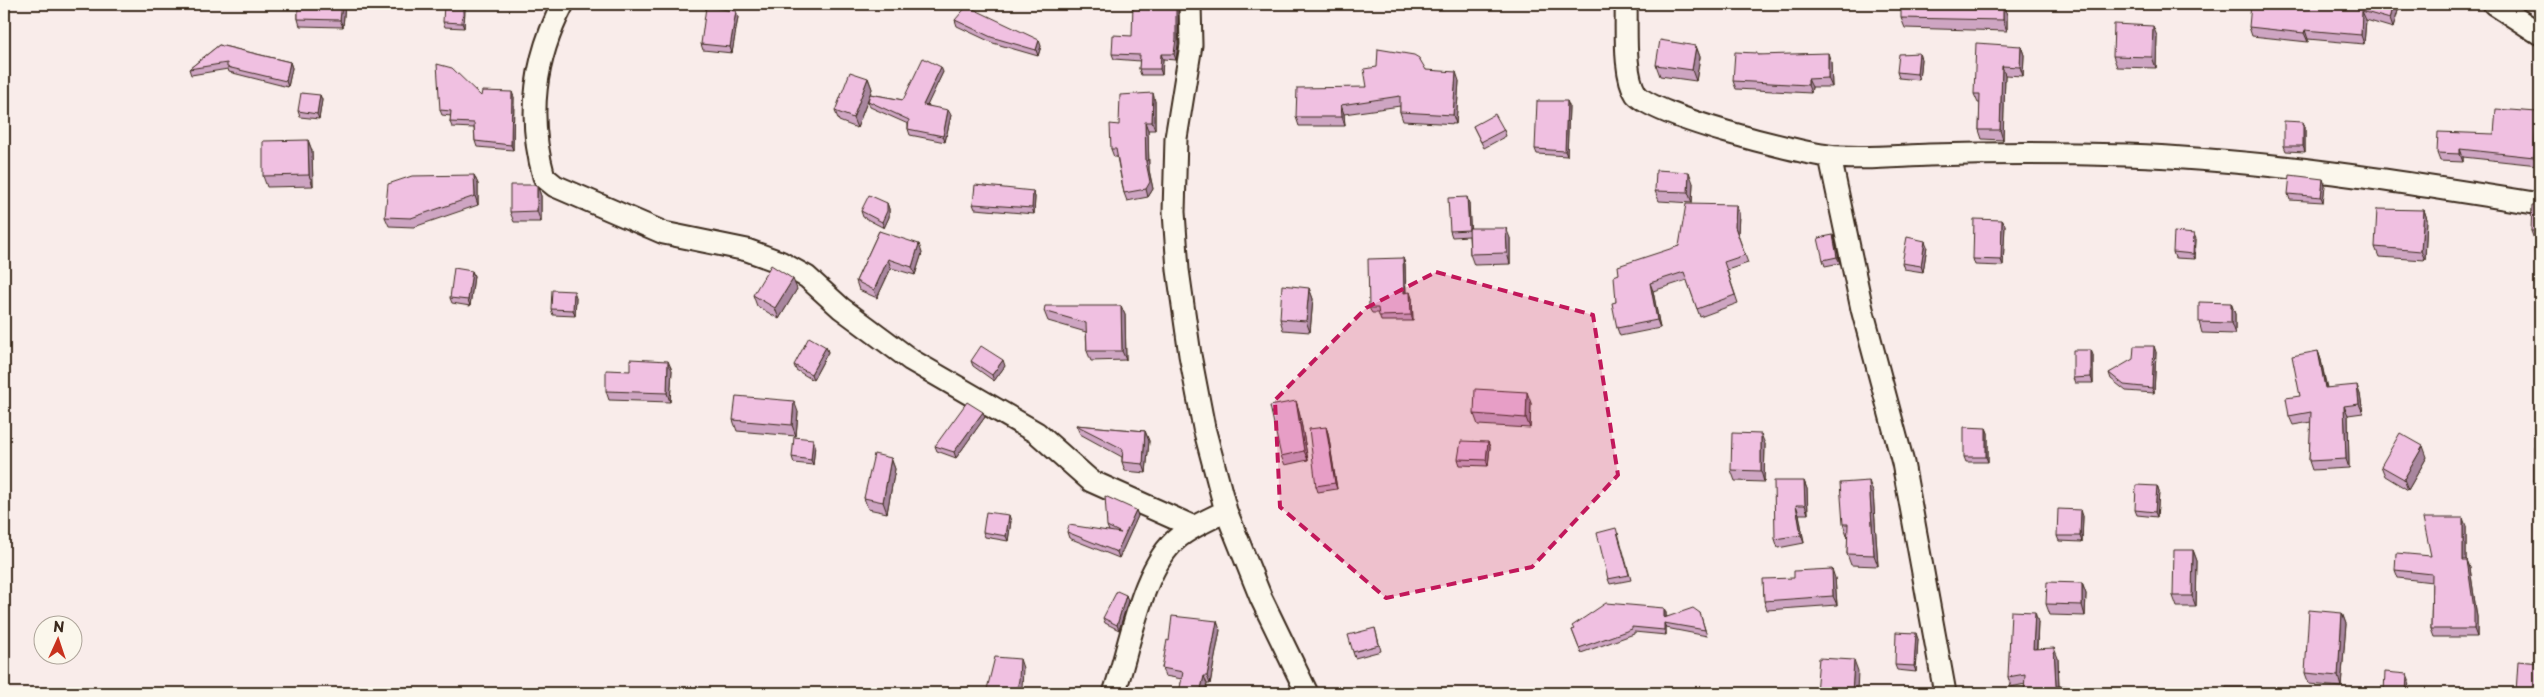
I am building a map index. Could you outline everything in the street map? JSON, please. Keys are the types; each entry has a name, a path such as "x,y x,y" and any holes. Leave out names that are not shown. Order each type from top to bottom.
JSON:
{"street":[{"path":"562,4 548,32 534,97 544,177 555,186 664,233 747,250 780,262 807,277 841,308 911,360 1037,433 1091,481 1194,527"},
{"path":"1190,4 1191,45 1176,138 1174,212 1178,270 1204,428 1226,511 1260,598 1307,693"},
{"path":"1626,4 1628,73 1636,95 1657,108 1764,144 1830,157 2026,153 2131,156 2254,164 2355,174 2540,204"},
{"path":"2494,4 2540,34"},
{"path":"1830,157 1862,309 1903,463 1945,693"},
{"path":"1114,693 1149,579 1163,554 1178,538 1194,527 1226,511"}],"highlighted area":[{"path":"1436,272 1593,315 1618,475 1532,567 1386,598 1280,507 1275,400 1366,308"}],"building":[{"path":"298,4 342,4 340,20 298,19"},
{"path":"444,4 463,4 462,23 443,22"},
{"path":"1133,4 1176,4 1174,54 1161,54 1160,69 1139,69 1140,55 1112,54 1113,35 1132,36"},
{"path":"1901,4 2003,4 2003,20 1901,18"},
{"path":"2251,4 2291,6 2292,4 2394,4 2390,19 2362,11 2361,35 2305,30 2304,33 2249,27"},
{"path":"967,6 1039,40 1036,50 991,37 955,20"},
{"path":"706,7 736,11 730,47 701,44"},
{"path":"2114,24 2153,26 2152,57 2113,56"},
{"path":"1660,40 1696,46 1692,70 1656,65"},
{"path":"1976,43 2021,46 2020,67 2002,66 2000,130 1979,130 1980,94 1974,94"},
{"path":"219,45 290,62 286,81 227,67 227,63 189,69"},
{"path":"1378,49 1414,55 1419,58 1426,70 1456,72 1453,115 1400,112 1400,96 1341,105 1342,117 1296,117 1297,88 1367,87 1364,69 1377,67"},
{"path":"1735,52 1757,53 1757,55 1828,53 1828,78 1808,79 1808,85 1733,81"},
{"path":"1919,53 1917,74 1897,72 1899,54"},
{"path":"923,58 941,67 923,105 948,110 943,136 908,129 909,120 868,101 870,94 903,100"},
{"path":"437,64 452,68 481,96 482,91 512,92 511,145 475,141 474,123 450,122 451,111 440,110"},
{"path":"850,72 868,78 853,118 835,111"},
{"path":"301,93 320,95 317,114 298,111"},
{"path":"1153,93 1152,122 1145,122 1146,162 1150,182 1146,189 1124,193 1116,149 1111,149 1110,124 1119,125 1120,95"},
{"path":"1537,101 1567,101 1565,151 1535,149"},
{"path":"2496,109 2537,112 2534,157 2460,149 2460,154 2437,153 2438,132 2494,134"},
{"path":"1495,114 1504,130 1481,142 1473,126"},
{"path":"2284,121 2303,122 2303,146 2284,146"},
{"path":"308,140 309,175 263,176 263,141"},
{"path":"1656,170 1689,172 1688,192 1655,191"},
{"path":"474,175 475,196 411,218 385,217 388,184 412,176"},
{"path":"2290,175 2323,179 2321,197 2288,194"},
{"path":"510,185 537,185 537,211 510,212"},
{"path":"975,185 1033,191 1032,208 973,204"},
{"path":"869,195 887,203 887,211 882,222 861,211"},
{"path":"1467,197 1469,230 1450,231 1448,198"},
{"path":"1686,204 1736,205 1735,227 1745,255 1724,262 1735,295 1697,309 1684,272 1650,283 1657,320 1617,328 1612,303 1616,302 1614,276 1619,274 1618,266 1679,246"},
{"path":"2532,205 2540,205 2540,231 2531,231"},
{"path":"2377,209 2424,210 2421,251 2375,247"},
{"path":"1974,219 2002,220 2001,260 1973,259"},
{"path":"1469,228 1506,228 1507,253 1470,254"},
{"path":"879,231 919,244 912,267 888,259 874,290 856,281"},
{"path":"2174,232 2194,234 2193,254 2173,252"},
{"path":"1833,235 1837,257 1823,260 1818,238"},
{"path":"1907,237 1925,241 1921,266 1902,263"},
{"path":"1403,258 1404,293 1410,292 1411,315 1379,316 1378,308 1369,308 1368,259"},
{"path":"771,265 793,279 775,308 753,295"},
{"path":"454,268 472,271 468,300 450,298"},
{"path":"1282,285 1309,288 1306,321 1280,319"},
{"path":"552,290 574,291 573,310 551,309"},
{"path":"2199,302 2231,303 2231,323 2199,322"},
{"path":"1045,306 1121,306 1122,351 1087,351 1086,323 1044,311"},
{"path":"809,337 826,347 811,374 794,365"},
{"path":"981,346 1003,360 992,375 971,361"},
{"path":"2134,346 2154,346 2152,388 2124,385 2109,373 2133,359"},
{"path":"2073,350 2091,350 2091,377 2073,378"},
{"path":"2318,351 2325,388 2357,385 2359,404 2344,406 2346,459 2309,461 2311,412 2289,416 2286,398 2300,396 2292,356"},
{"path":"630,359 668,361 667,393 606,391 606,370 630,371"},
{"path":"1475,389 1527,392 1526,418 1474,414"},
{"path":"736,396 794,401 792,425 733,420"},
{"path":"1296,401 1304,451 1281,456 1270,406"},
{"path":"967,402 983,412 954,452 935,446"},
{"path":"1076,425 1145,431 1143,464 1122,462 1123,449"},
{"path":"1326,427 1335,483 1316,486 1309,429"},
{"path":"1964,427 1986,428 1986,457 1964,457"},
{"path":"1732,433 1761,434 1761,471 1731,470"},
{"path":"2400,433 2423,446 2404,479 2381,466"},
{"path":"794,437 813,439 811,460 792,457"},
{"path":"1461,441 1488,442 1486,460 1458,459"},
{"path":"2534,446 2540,447 2540,481 2534,481"},
{"path":"874,454 891,458 883,502 864,498"},
{"path":"1774,481 1804,481 1805,505 1796,505 1801,535 1775,539"},
{"path":"1869,481 1874,555 1847,554 1848,524 1843,524 1840,483"},
{"path":"2136,485 2157,486 2155,512 2135,510"},
{"path":"1105,496 1136,510 1117,552 1067,532 1069,525 1121,533 1107,526"},
{"path":"2058,509 2081,510 2080,536 2057,536"},
{"path":"986,512 1009,515 1006,536 983,532"},
{"path":"2423,518 2463,518 2463,560 2467,560 2474,609 2474,629 2431,629 2432,574 2395,570 2396,553 2431,556"},
{"path":"1616,528 1629,575 1608,579 1597,533"},
{"path":"2174,550 2193,550 2192,596 2173,596"},
{"path":"1832,569 1833,596 1764,601 1763,579 1794,578 1794,571"},
{"path":"2047,582 2082,583 2082,605 2046,604"},
{"path":"1117,591 1126,595 1117,625 1103,618"},
{"path":"1606,603 1664,608 1664,618 1693,608 1700,613 1705,630 1664,623 1664,630 1632,627 1632,629 1579,648 1572,626"},
{"path":"2309,610 2342,613 2338,676 2305,673"},
{"path":"2011,611 2035,612 2033,649 2054,648 2056,686 2079,687 2078,693 2024,693 2025,674 2008,677"},
{"path":"1172,616 1217,621 1207,676 1204,676 1200,693 1179,693 1183,672 1162,668 1167,640 1169,641"},
{"path":"1375,628 1379,645 1353,652 1348,635"},
{"path":"1896,632 1916,633 1914,666 1895,665"},
{"path":"995,657 1020,659 1016,693 986,693"},
{"path":"1819,658 1854,660 1852,693 1816,693"},
{"path":"2518,661 2540,663 2540,693 2516,693"},
{"path":"2385,672 2407,674 2406,693 2384,692"},
{"path":"2226,687 2260,687 2260,693 2226,693"}]}
